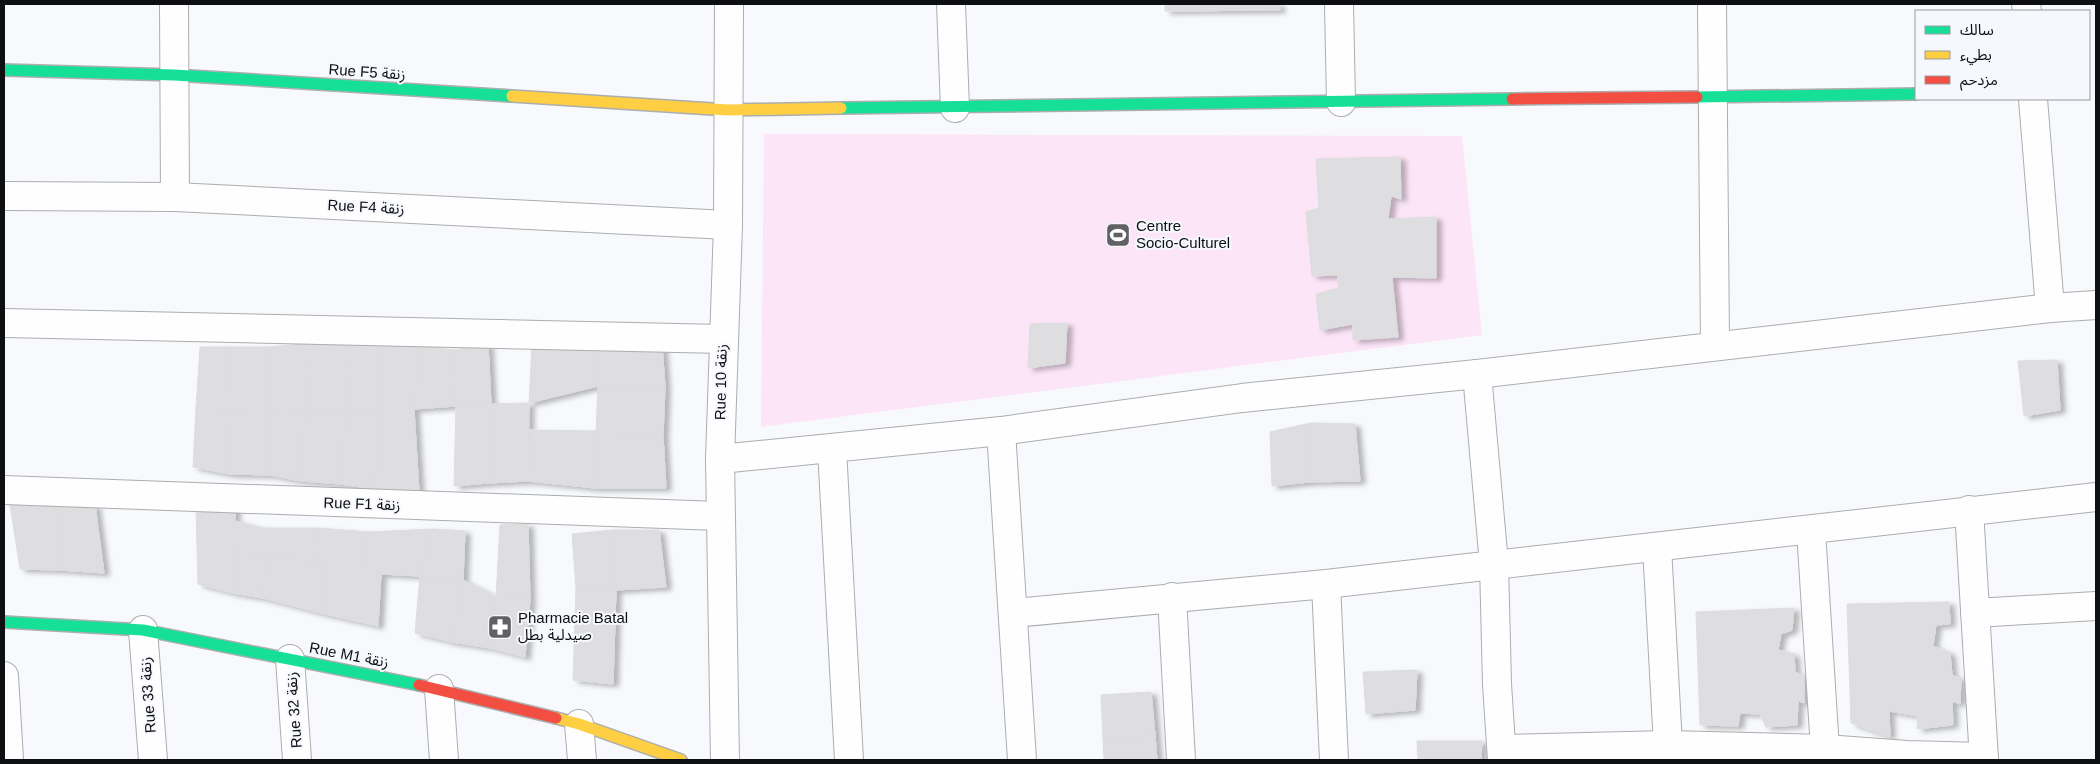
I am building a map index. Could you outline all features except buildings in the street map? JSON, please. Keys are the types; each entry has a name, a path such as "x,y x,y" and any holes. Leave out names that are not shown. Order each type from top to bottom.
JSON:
{"street":[{"path":"174,4 175,198"},
{"name":"Rue 10 زنقة","path":"725,760 720,459 722,339 728,225 729,4"},
{"path":"951,4 955,108"},
{"path":"1340,4 1341,102"},
{"path":"1712,4 1714,345"},
{"name":"Rue F5 زنقة","path":"4,70 174,75 728,110 1915,94"},
{"path":"2033,100 2050,308"},
{"name":"Rue F4 زنقة","path":"4,196 175,198 728,225"},
{"path":"720,459 832,449 1001,430 1242,398 1477,374 1714,345 2050,308 2096,305"},
{"path":"4,323 722,339"},
{"path":"1477,374 1494,564 1497,684 1502,754 1668,745 1825,749 1907,756 1984,759 1969,510"},
{"path":"1001,430 1022,760"},
{"path":"832,449 849,760"},
{"name":"Rue F1 زنقة","path":"4,490 720,516"},
{"path":"1014,613 1326,584 2096,497"},
{"path":"1810,530 1825,749"},
{"path":"1657,547 1668,745"},
{"path":"1326,584 1334,760"},
{"path":"1172,597 1181,760"},
{"path":"1975,613 2096,606"},
{"name":"Rue M1 زنقة","path":"4,622 143,630 439,688 579,724 681,760"},
{"name":"Rue 33 زنقة","path":"143,630 153,760"},
{"name":"Rue 32 زنقة","path":"290,659 297,760"},
{"path":"4,676 9,760"},
{"path":"439,688 444,760"},
{"path":"579,724 582,760"}],"shaded area":[{"name":"Centre Socio-Culturel","path":"764,134 1462,136 1482,335 761,427"}],"traffic: fast":[{"path":"4,70 174,75 512,96"},
{"path":"1697,97 1915,94"},
{"path":"841,108 1512,99"},
{"path":"4,622 143,630 419,685"}],"traffic: slow":[{"path":"512,96 728,110 841,108"},
{"path":"556,718 579,724 681,760"}],"traffic: jam":[{"path":"1512,99 1697,97"},
{"path":"419,685 556,718"}],"place":[{"name":"Centre Socio-Culturel","path":"1118,235"},
{"name":"Pharmacie Batal صيدلية بطل","path":"500,627"}]}
